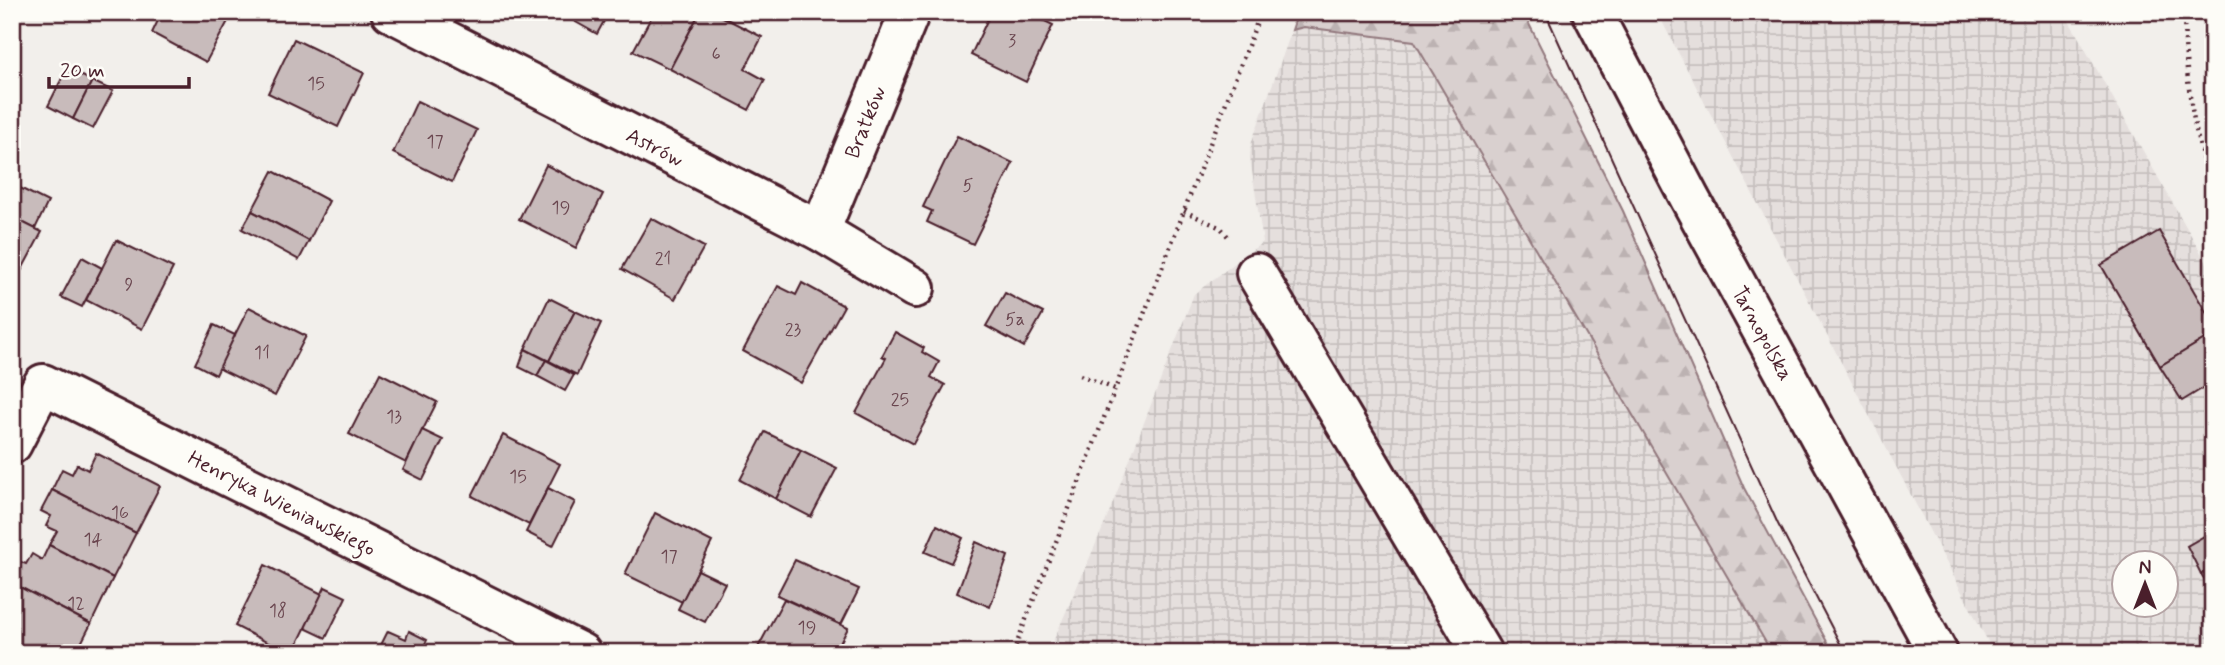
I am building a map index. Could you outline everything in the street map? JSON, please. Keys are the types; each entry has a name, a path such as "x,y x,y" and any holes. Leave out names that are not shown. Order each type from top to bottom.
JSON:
{"street":[{"name":"Astrów","path":"391,12 439,23 820,231 915,288"},
{"name":"Bratków","path":"820,231 910,12"},
{"name":"Tarnopolska","path":"1592,12 1689,197 1938,653"},
{"path":"1256,273 1482,653"},
{"name":"Henryka Wieniawskiego","path":"12,444 43,384 581,653"}],"path":[{"path":"1013,653 1261,12"},
{"path":"2184,12 2185,69 2194,130 2213,191"},
{"path":"1184,211 1221,228 1256,273"},
{"path":"1080,374 1115,389"}],"shaded area":[{"path":"1657,12 2064,12 2213,274 2213,653 1994,653"},
{"path":"1304,27 1414,41 1772,653 1048,653 1105,523 1194,294 1263,242 1250,158 1251,144 1292,30"}],"green space":[{"path":"1298,12 1523,12 1623,211 1744,488 1833,653 1772,653 1414,41 1304,27 1292,30"}],"building":[{"path":"162,12 233,12 206,62 152,33"},
{"path":"558,12 609,12 597,34"},
{"path":"654,12 700,12 670,69 633,51"},
{"path":"700,12 713,12 762,37 745,69 765,80 749,110 670,69"},
{"path":"991,12 1026,12 1053,25 1026,82 971,55"},
{"path":"294,39 364,73 338,127 268,93"},
{"path":"67,68 92,81 73,119 48,106"},
{"path":"92,81 113,91 93,129 73,119"},
{"path":"417,101 477,130 452,182 393,153"},
{"path":"957,136 1013,163 973,244 927,222 932,211 923,207"},
{"path":"546,165 603,194 576,248 519,219"},
{"path":"273,171 329,201 309,241 252,211"},
{"path":"12,184 48,202 35,229 12,217"},
{"path":"252,211 309,241 299,260 242,229"},
{"path":"12,217 42,232 12,288"},
{"path":"651,218 704,247 675,299 622,269"},
{"path":"2159,231 2213,324 2213,334 2160,366 2101,265"},
{"path":"116,240 173,268 142,329 86,300"},
{"path":"82,257 102,268 82,307 61,297"},
{"path":"802,283 844,306 801,383 743,351 778,286 796,295"},
{"path":"1005,293 1043,313 1024,347 986,326"},
{"path":"549,298 575,311 549,361 525,349"},
{"path":"249,307 306,336 275,396 218,368"},
{"path":"575,311 601,323 577,375 549,361"},
{"path":"214,325 235,335 216,375 195,364"},
{"path":"895,332 924,348 922,352 939,362 931,377 945,385 913,444 856,413 886,358 882,356"},
{"path":"2213,334 2213,382 2182,401 2160,366"},
{"path":"525,349 546,360 537,376 519,367"},
{"path":"546,360 574,375 565,391 537,376"},
{"path":"380,373 437,402 406,463 349,434"},
{"path":"2213,382 2213,404 2203,389"},
{"path":"422,430 443,440 423,480 403,470"},
{"path":"765,432 801,450 776,499 740,480"},
{"path":"503,435 560,464 529,525 472,496"},
{"path":"801,450 837,468 811,517 776,499"},
{"path":"96,453 160,486 136,533 52,490 62,469 72,474 77,464 88,470"},
{"path":"548,488 575,502 553,546 526,532"},
{"path":"52,490 136,533 113,578 49,545 57,531 46,526 51,516 41,511"},
{"path":"655,513 712,542 682,602 625,574"},
{"path":"937,525 963,538 951,563 925,552"},
{"path":"2213,531 2213,568 2201,574 2187,546"},
{"path":"976,542 1008,556 990,607 957,593"},
{"path":"49,545 113,578 91,624 12,583 12,567 16,560 26,564 32,554 42,560"},
{"path":"795,560 859,589 841,625 777,595"},
{"path":"265,565 322,594 293,653 288,653 235,626"},
{"path":"2213,568 2213,592 2201,574"},
{"path":"698,570 725,583 705,622 678,609"},
{"path":"12,583 91,624 76,653 31,653 12,643"},
{"path":"325,587 346,597 326,638 305,628"},
{"path":"784,599 848,628 835,653 755,653"},
{"path":"388,631 406,639 409,631 427,640 423,648 433,653 377,653"}],"tram line":[{"path":"1545,12 1778,524 1845,653"}]}
